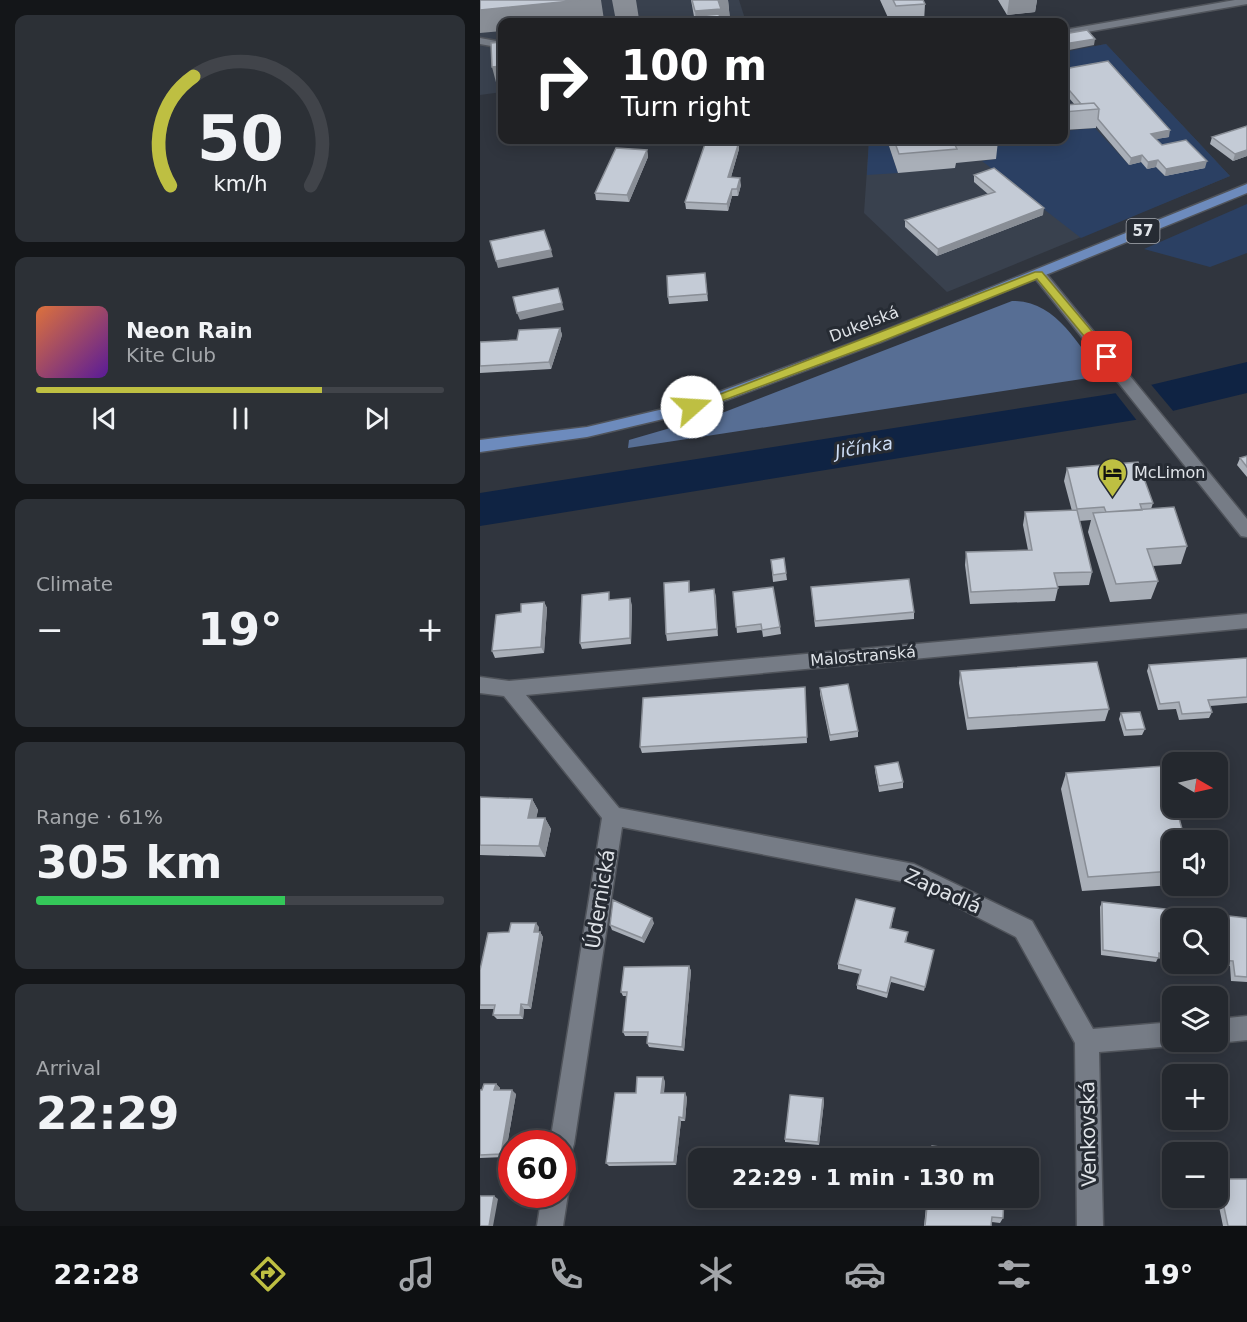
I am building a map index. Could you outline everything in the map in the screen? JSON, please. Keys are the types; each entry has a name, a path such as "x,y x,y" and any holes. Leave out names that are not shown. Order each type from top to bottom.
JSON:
{"main road":[{"name":"Dukelská","path":"480,446 587,432 692,407 876,339 1247,188"}],"street":[{"path":"1068,32 1247,1"},
{"path":"480,41 498,44"},
{"path":"1039,274 1247,531"},
{"name":"Malostranská","path":"480,685 509,688 1247,621"},
{"path":"509,688 613,816"},
{"name":"Zapadlá","path":"613,816 914,874 1024,929 1087,1041"},
{"name":"Údernická","path":"564,1130 613,816"},
{"path":"1228,1030 1247,1028"},
{"path":"1087,1041 1162,1035"},
{"name":"Venkovská","path":"1087,1041 1090,1226"},
{"path":"550,1226 553,1208"}],"shaded area":[{"path":"480,0 739,0 745,18 498,18 498,93 480,95"},
{"path":"1086,37 1095,46 1106,44 1230,176 947,292 864,213 869,144 1068,144 1068,40"},
{"path":"1106,44 1230,176 1081,238 982,161 996,159 990,144 1068,144 1068,131 1095,128 1129,165 1141,162 1147,168 1156,167 1165,176 1160,152 1068,78 1068,51"},
{"path":"869,144 888,144 898,173 867,175"},
{"path":"1247,204 1247,253 1210,267 1144,249"},
{"path":"1012,301 1028,303 1053,316 1075,338 1102,376 628,448 629,440 722,413"}],"water":[{"name":"Jičínka","path":"1247,362 1247,393 1135,420 480,526 480,493 1117,393"}],"pier":[{"path":"1148,381 1174,412 1138,422 1113,390"}],"building":[{"path":"480,0 581,0 480,10"},
{"path":"692,0 718,0 721,9 695,11"},
{"path":"893,0 923,0 925,4 896,6"},
{"path":"719,14 720,18 699,18 699,16"},
{"path":"1087,30 1095,39 1068,43 1068,33"},
{"path":"498,42 498,66 492,67 491,43"},
{"path":"1108,61 1170,130 1151,134 1162,145 1186,140 1207,161 1166,169 1158,160 1148,162 1142,155 1131,158 1098,119 1099,109 1094,103 1081,104 1068,89 1068,68"},
{"path":"1094,103 1099,109 1068,112 1068,105"},
{"path":"1247,126 1247,150 1235,154 1212,137"},
{"path":"705,144 738,144 728,177 740,178 737,189 732,189 727,204 685,202"},
{"path":"895,144 966,144 955,145 957,149 899,154"},
{"path":"616,148 647,150 627,195 595,193"},
{"path":"994,168 1044,208 938,249 905,220 995,192 974,175"},
{"path":"544,230 551,250 496,261 490,241"},
{"path":"705,273 707,294 668,297 667,276"},
{"path":"558,288 562,303 517,313 513,297"},
{"path":"560,328 549,362 480,366 480,342 517,340 519,330"},
{"path":"1247,456 1247,467 1240,458"},
{"path":"1138,462 1153,503 1140,504 1142,510 1106,512 1104,507 1077,509 1067,468"},
{"path":"1174,507 1187,546 1147,549 1158,581 1116,584 1093,513"},
{"path":"1077,510 1092,572 1054,573 1058,588 971,592 966,552 1032,550 1025,512"},
{"path":"784,558 786,573 773,575 771,560"},
{"path":"909,579 914,612 815,621 811,587"},
{"path":"689,581 689,592 714,589 717,629 666,634 664,583"},
{"path":"773,587 780,627 762,630 761,624 736,627 733,592"},
{"path":"609,592 609,600 630,598 630,638 580,643 582,595"},
{"path":"544,602 541,647 492,651 496,615 521,612 521,604"},
{"path":"1247,658 1247,697 1208,700 1212,712 1182,714 1179,702 1160,704 1149,665"},
{"path":"1097,662 1109,709 968,718 960,671"},
{"path":"848,684 858,731 830,735 820,688"},
{"path":"805,687 807,737 640,747 643,698"},
{"path":"1140,712 1145,729 1126,730 1121,713"},
{"path":"898,762 903,782 879,786 875,766"},
{"path":"1162,766 1162,818 1179,818 1182,830 1162,830 1162,872 1088,877 1066,773"},
{"path":"480,797 532,799 528,818 545,818 539,846 480,845"},
{"path":"856,899 895,908 890,928 908,932 905,942 934,950 925,987 891,977 887,993 857,985 861,970 838,964"},
{"path":"613,900 652,918 642,938 610,925"},
{"path":"1102,902 1162,909 1162,953 1159,953 1159,958 1103,950"},
{"path":"1228,916 1247,918 1247,977 1235,976 1233,961 1228,961"},
{"path":"511,923 536,923 534,932 540,932 528,1005 521,1004 520,1015 493,1015 495,1005 480,1005 480,970 488,933 509,932"},
{"path":"689,966 682,1047 647,1043 648,1032 623,1032 627,992 621,992 624,967"},
{"path":"637,1077 663,1077 661,1093 685,1093 683,1118 679,1117 674,1162 606,1163 615,1093 636,1093"},
{"path":"484,1084 496,1084 494,1090 512,1090 505,1130 498,1130 498,1154 480,1155 480,1090"},
{"path":"790,1095 823,1098 818,1142 785,1139"},
{"path":"1228,1179 1247,1179 1247,1226 1228,1226 1224,1208 1228,1208"},
{"path":"480,1196 494,1196 489,1226 480,1226"},
{"path":"927,1208 1003,1208 1003,1218 992,1217 991,1226 925,1226"}],"place":[{"name":"McLimon","path":"1113,498"}],"route":[{"path":"692,407 876,339 1039,274 1107,357"}]}
